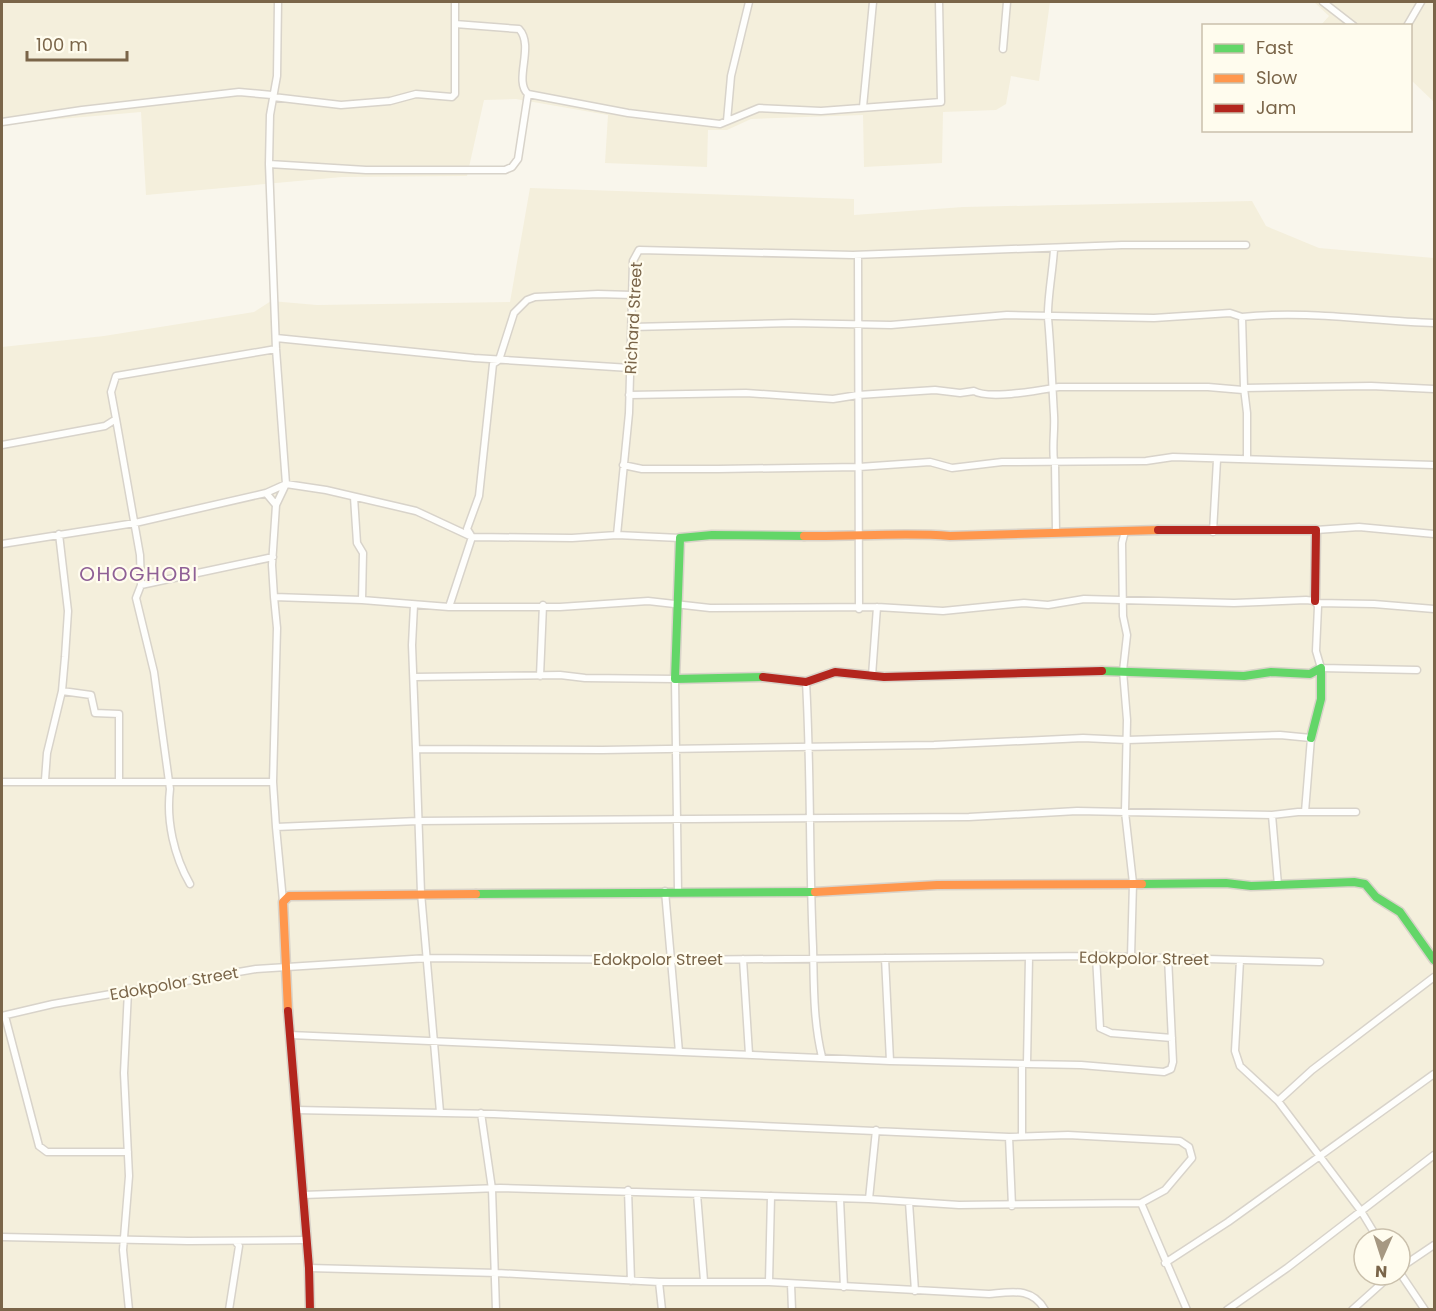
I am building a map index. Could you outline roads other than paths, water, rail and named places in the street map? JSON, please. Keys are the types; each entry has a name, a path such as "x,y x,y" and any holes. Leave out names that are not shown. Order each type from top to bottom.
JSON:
{"street":[{"path":"278,2 276,76 270,115 269,165 276,349 286,484 276,505 273,557 277,628 273,782 283,901 295,1110 309,1268 310,1310"},
{"path":"2,122 82,110 239,92 341,105 390,101 416,94 452,97 455,94 455,2"},
{"path":"727,121 731,76 749,2"},
{"path":"862,107 873,2"},
{"path":"528,94 677,121 720,124 759,108 821,111 941,102 939,2"},
{"path":"1003,48 1007,2"},
{"path":"1324,2 1352,24"},
{"path":"1408,24 1421,2"},
{"path":"269,165 366,171 505,170 512,167 518,159 528,94 523,86 525,38 519,29 455,24"},
{"path":"859,609 858,255 1122,245 1246,245"},
{"name":"Richard Street","path":"617,535 629,395 633,261 642,249 686,253 763,251 795,255 858,255"},
{"path":"1054,249 1048,316 1056,532"},
{"path":"472,537 467,529 479,496 493,364 499,360 514,313 527,300 535,297 598,294 632,296"},
{"path":"632,327 792,323 859,325 963,321 1006,315 1154,318 1230,313 1242,317 1306,314 1331,318 1434,323"},
{"path":"1242,317 1247,458"},
{"path":"276,338 499,360 630,368"},
{"path":"190,884 178,863 174,847 154,672 136,598 141,585 140,555 111,392 116,376 276,349"},
{"path":"629,395 746,393 833,399 935,390 960,393 974,390 980,395 1052,388 1208,387 1243,389 1371,386 1434,389"},
{"path":"2,444 69,434 105,426 116,419"},
{"path":"623,465 642,469 859,467 930,462 952,468 1054,461 1146,461 1173,458 1238,461 1247,458 1434,465"},
{"path":"1213,532 1217,460"},
{"path":"2,544 135,523 266,493 286,484 416,511 472,537 572,538 617,535 680,538 712,535 859,537 916,533 950,536 1056,532 1316,530 1359,527 1434,534"},
{"path":"266,493 276,505"},
{"path":"354,497 357,543 363,552 362,600"},
{"path":"1305,812 1311,738 1321,699 1321,668 1316,651 1316,530"},
{"path":"1125,531 1122,543 1125,602 1123,616 1127,635 1123,671 1127,740 1125,812 1133,883 1131,957"},
{"path":"45,780 47,753 62,691 68,611 59,534"},
{"path":"449,607 472,537"},
{"path":"678,891 675,820 675,679 680,538"},
{"path":"141,585 273,557"},
{"path":"274,597 362,600 449,607 648,601 677,606 859,609 877,607 943,611 1024,603 1048,605 1084,599 1125,602 1316,602 1434,609"},
{"path":"414,605 421,893 440,1112"},
{"path":"540,676 543,605"},
{"path":"872,676 877,607"},
{"path":"806,682 821,673 863,672 872,676 1123,671 1244,676 1271,672 1310,674 1321,668 1417,670"},
{"path":"414,677 540,676 675,679 778,677 800,678 806,682"},
{"path":"806,682 810,746 808,819 815,1029 822,1057"},
{"path":"62,691 91,696 95,713 120,714 119,782"},
{"path":"416,748 602,750 676,747 934,745 1083,738 1127,740 1280,735 1311,738"},
{"path":"2,782 45,780 273,782"},
{"path":"276,827 418,821 808,819 1034,815 1077,811 1272,815 1305,812 1356,812"},
{"path":"1272,815 1278,885"},
{"path":"283,901 289,896 421,893 810,892 937,885 1133,883 1365,884 1376,897 1400,912 1434,960"},
{"path":"665,891 669,960 679,1052"},
{"path":"1096,956 1100,1028 1111,1033 1172,1038"},
{"name":"Edokpolor Street","path":"3,1016 128,991 286,966 428,958 669,960 1096,956 1320,962"},
{"path":"1022,1136 1029,957"},
{"path":"290,1035 890,1061 1081,1065 1164,1072 1171,1069 1173,1062 1168,957"},
{"path":"885,958 890,1061"},
{"path":"743,959 749,1054"},
{"path":"1240,960 1235,1051 1240,1066 1278,1101 1371,1227"},
{"path":"1278,1101 1312,1070 1434,976"},
{"path":"128,991 124,1073 128,1152 123,1250 129,1310"},
{"path":"3,1016 39,1146 47,1152 128,1152"},
{"path":"1165,1263 1228,1222 1434,1074"},
{"path":"295,1110 481,1113 1009,1137 1169,1139 1180,1141 1189,1147 1192,1158 1165,1191 1140,1203 1011,1206 627,1190 492,1189 303,1195"},
{"path":"481,1113 492,1189 497,1273 496,1310"},
{"path":"869,1199 876,1130"},
{"path":"1009,1137 1011,1206"},
{"path":"1227,1310 1287,1268 1434,1155"},
{"path":"627,1190 631,1281"},
{"path":"697,1194 704,1281"},
{"path":"769,1282 771,1196"},
{"path":"840,1199 844,1287"},
{"path":"909,1202 915,1290"},
{"path":"1140,1203 1187,1310"},
{"path":"2,1237 306,1240"},
{"path":"229,1310 239,1246 235,1241"},
{"path":"1412,1260 1434,1245"},
{"path":"309,1268 497,1273 660,1282 769,1282 989,1294 1020,1292 1032,1294 1045,1310"},
{"path":"660,1282 662,1310"},
{"path":"791,1284 792,1310"},
{"path":"1352,1310 1378,1287"},
{"path":"1409,1287 1425,1310"}],"district":[{"name":"OHOGHOBI","path":"139,574"}]}
